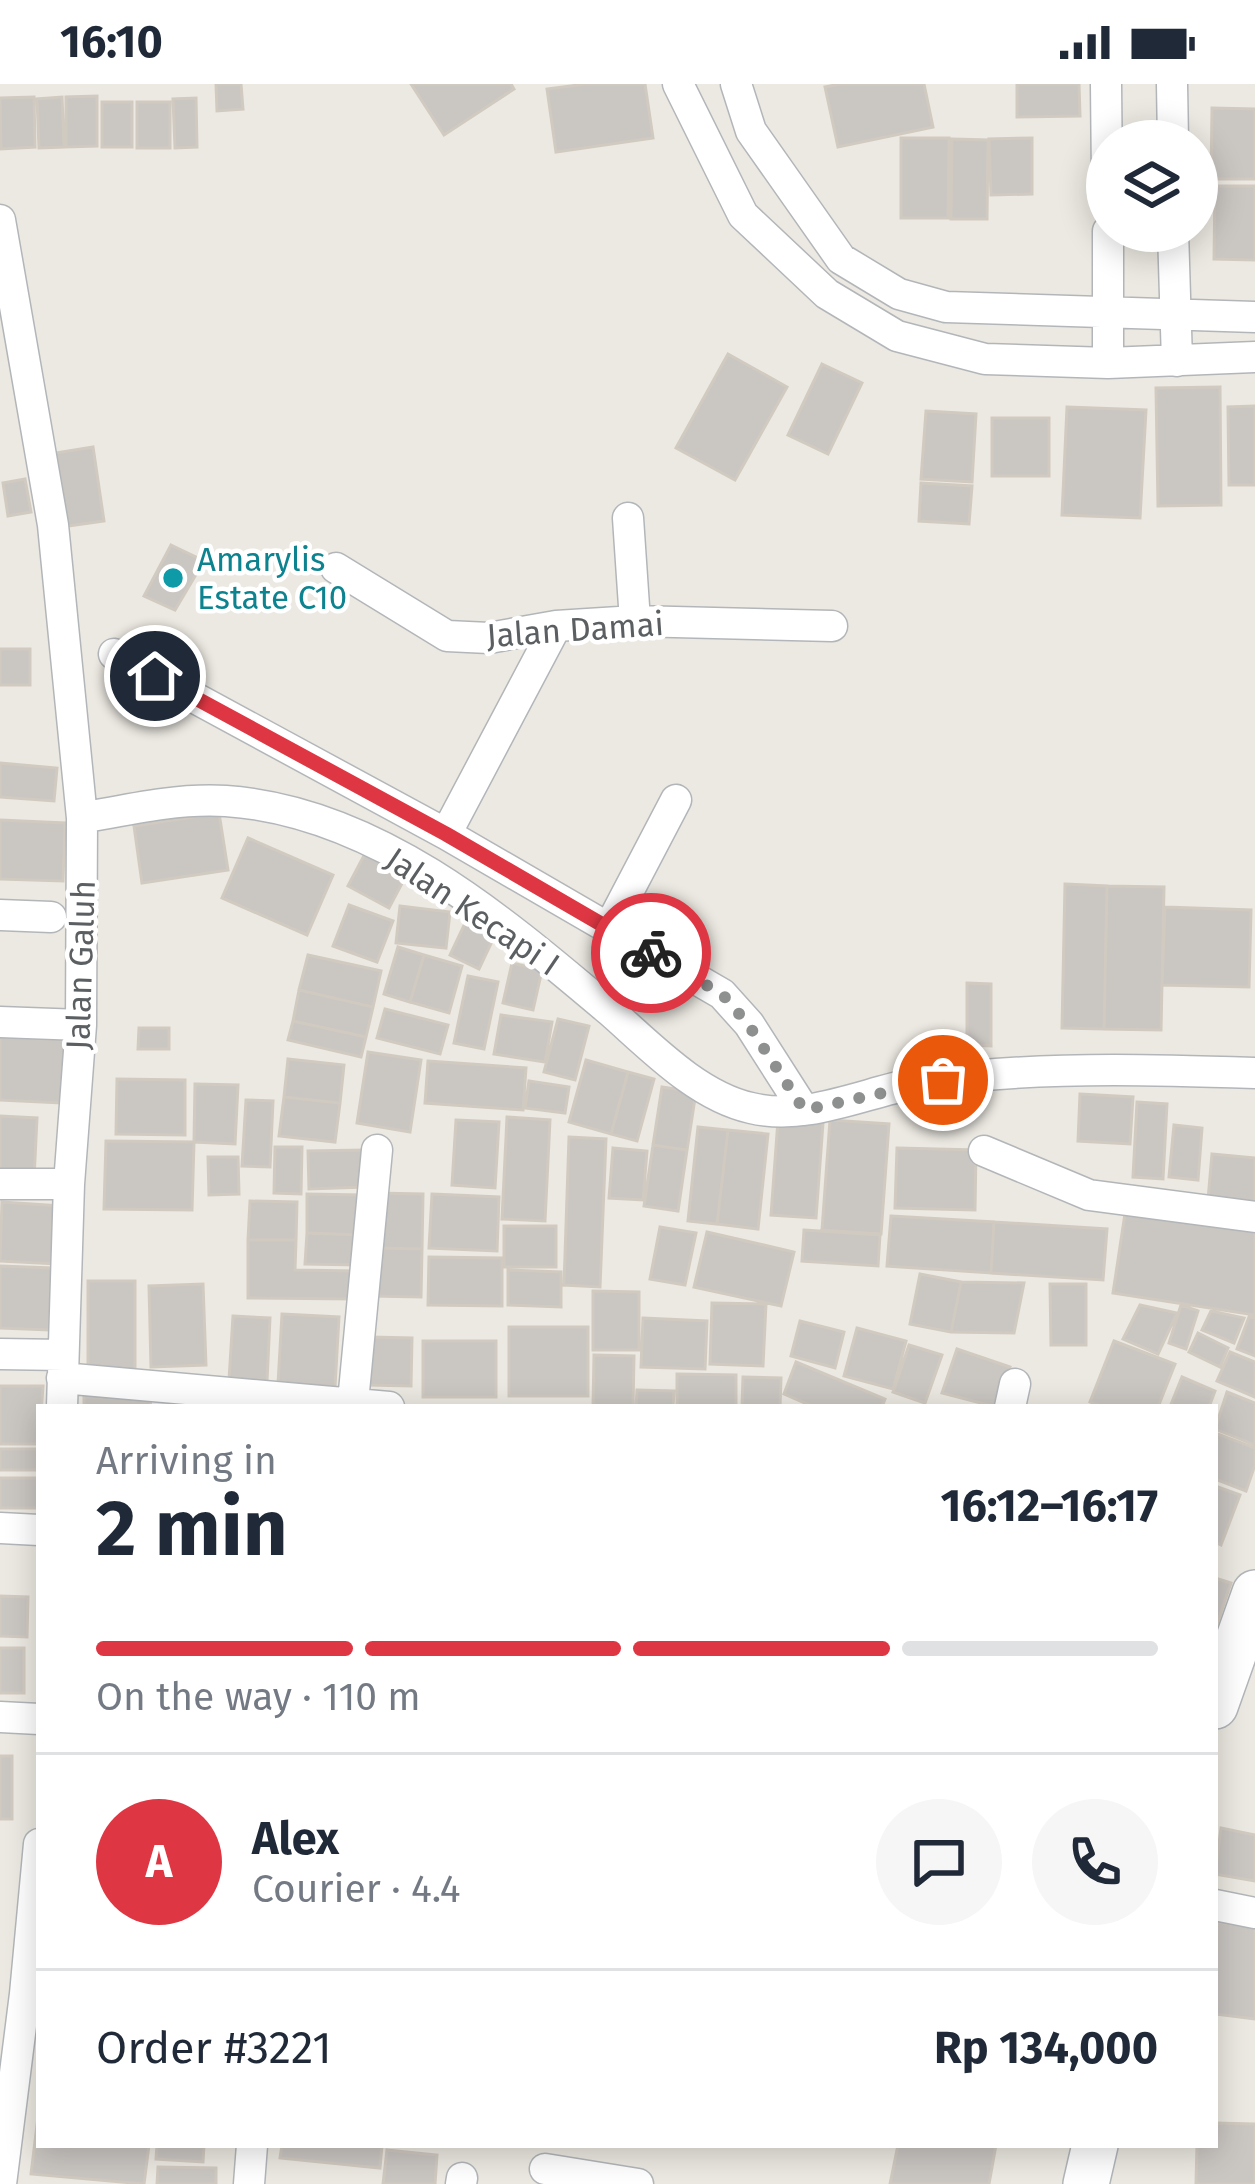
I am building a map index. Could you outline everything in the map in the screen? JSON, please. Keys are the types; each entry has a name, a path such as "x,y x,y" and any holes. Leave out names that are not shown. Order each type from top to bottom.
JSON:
{"main road":[{"path":"1219,1678 1255,1593"},
{"path":"1086,2184 1094,2148"}],"street":[{"path":"678,84 743,214 827,294 897,336 985,359 1108,363 1255,357"},
{"path":"736,84 752,131 841,259 899,294 946,307 1255,317"},
{"path":"1106,84 1106,120"},
{"path":"1172,84 1173,120"},
{"name":"Jalan Galuh","path":"0,220 53,525 82,818 81,1025 62,1380"},
{"path":"1108,252 1108,363"},
{"path":"1174,252 1177,361"},
{"path":"628,518 635,620"},
{"name":"Jalan Damai","path":"336,568 447,636 489,638 556,626 635,620 832,626"},
{"path":"446,834 556,626"},
{"path":"114,654 446,834 722,994 748,1024 804,1110"},
{"path":"609,928 676,800"},
{"name":"Jalan Kecapi I","path":"82,818 156,804 225,801 276,807 378,845 517,933 711,1091 754,1109 804,1110 914,1084 1035,1071 1255,1072"},
{"path":"0,915 51,917"},
{"path":"0,1022 81,1025"},
{"path":"353,1402 377,1150"},
{"path":"984,1151 1089,1195 1255,1217"},
{"path":"0,1184 69,1184"},
{"path":"0,1354 62,1380 367,1404"},
{"path":"0,1528 36,1530"},
{"path":"0,1717 36,1720"},
{"path":"1218,1906 1255,1913"},
{"path":"1,2182 32,1995 36,1909"},
{"path":"249,2184 252,2148"},
{"path":"544,2169 638,2184"}],"building":[{"path":"216,84 241,84 243,109 217,111"},
{"path":"411,84 511,84 514,89 444,135"},
{"path":"645,84 653,138 556,152 547,89"},
{"path":"924,84 933,127 838,147 825,87"},
{"path":"1017,84 1079,84 1080,116 1017,117"},
{"path":"97,96 97,146 66,147 66,97"},
{"path":"34,97 35,147 1,149 0,98"},
{"path":"62,97 64,147 39,148 37,99"},
{"path":"196,98 197,147 175,148 173,99"},
{"path":"102,102 132,102 132,147 102,147"},
{"path":"137,102 170,102 170,148 137,148"},
{"path":"1212,108 1255,109 1255,179 1218,179 1218,120 1212,120"},
{"path":"901,138 949,138 948,218 901,218"},
{"path":"1032,138 1032,194 991,195 989,139"},
{"path":"952,139 988,140 987,219 951,219"},
{"path":"1218,186 1255,186 1255,260 1214,259 1218,252"},
{"path":"728,354 787,387 735,480 676,448"},
{"path":"822,364 862,383 828,454 788,435"},
{"path":"1220,387 1221,505 1158,506 1156,388"},
{"path":"1255,406 1255,485 1229,485 1228,407"},
{"path":"1067,407 1146,410 1140,518 1062,515"},
{"path":"926,411 976,414 972,482 921,479"},
{"path":"992,418 1049,418 1049,476 992,476"},
{"path":"93,447 104,521 68,526 56,453"},
{"path":"25,479 31,512 8,516 3,483"},
{"path":"921,483 972,486 969,524 919,521"},
{"name":"Amarylis Estate C10","path":"171,545 204,561 175,610 144,596"},
{"path":"0,649 30,649 30,685 0,685"},
{"path":"0,763 57,768 54,801 0,797"},
{"path":"219,813 228,870 142,883 134,826"},
{"path":"0,820 65,823 63,881 0,879"},
{"path":"248,838 333,875 307,935 222,898"},
{"path":"368,848 409,870 389,908 348,886"},
{"path":"1065,884 1107,886 1104,1029 1062,1028"},
{"path":"1107,886 1164,887 1161,1030 1104,1029"},
{"path":"349,905 393,921 377,962 333,946"},
{"path":"400,906 450,912 446,948 396,943"},
{"path":"1165,907 1251,910 1249,987 1162,985"},
{"path":"467,919 496,933 479,969 450,955"},
{"path":"398,947 424,955 410,1002 384,994"},
{"path":"308,955 381,971 373,1007 299,990"},
{"path":"424,955 462,966 449,1013 410,1002"},
{"path":"512,963 542,970 533,1010 503,1003"},
{"path":"468,976 498,982 484,1049 454,1043"},
{"path":"967,983 991,984 991,1046 967,1045"},
{"path":"299,990 373,1007 366,1037 293,1021"},
{"path":"385,1009 448,1025 440,1054 377,1038"},
{"path":"501,1015 552,1022 545,1062 494,1054"},
{"path":"558,1019 589,1026 575,1080 544,1072"},
{"path":"293,1021 366,1037 361,1057 288,1040"},
{"path":"139,1028 169,1028 169,1049 138,1049"},
{"path":"0,1037 65,1040 61,1103 0,1100"},
{"path":"368,1052 421,1060 410,1132 357,1123"},
{"path":"288,1059 344,1065 340,1103 284,1097"},
{"path":"586,1060 628,1072 611,1134 569,1122"},
{"path":"428,1061 526,1068 523,1110 425,1103"},
{"path":"628,1072 654,1079 637,1141 611,1134"},
{"path":"117,1079 185,1080 185,1135 116,1134"},
{"path":"529,1081 569,1087 565,1113 525,1108"},
{"path":"195,1084 238,1085 235,1144 194,1142"},
{"path":"662,1087 696,1092 687,1150 653,1145"},
{"path":"1080,1094 1133,1097 1130,1144 1078,1141"},
{"path":"284,1097 340,1103 335,1142 279,1136"},
{"path":"246,1100 273,1101 270,1167 242,1166"},
{"path":"1137,1102 1167,1104 1163,1179 1133,1177"},
{"path":"0,1116 37,1118 34,1179 0,1177"},
{"path":"507,1117 550,1120 545,1221 502,1219"},
{"path":"456,1120 499,1122 495,1188 452,1185"},
{"path":"778,1120 823,1123 816,1218 771,1215"},
{"path":"830,1120 889,1124 881,1234 822,1230"},
{"path":"1174,1125 1202,1128 1198,1180 1169,1177"},
{"path":"698,1127 728,1130 717,1224 688,1221"},
{"path":"728,1130 768,1134 758,1229 717,1224"},
{"path":"569,1137 606,1139 600,1287 564,1285"},
{"path":"106,1141 194,1142 192,1210 104,1209"},
{"path":"653,1145 687,1150 678,1211 644,1206"},
{"path":"275,1147 302,1147 301,1194 274,1193"},
{"path":"613,1148 647,1151 643,1200 609,1198"},
{"path":"897,1148 976,1150 975,1210 895,1208"},
{"path":"364,1150 365,1187 309,1189 308,1151"},
{"path":"1212,1154 1255,1158 1255,1205 1208,1200"},
{"path":"208,1157 238,1157 239,1194 209,1195"},
{"path":"375,1193 423,1194 422,1249 373,1248"},
{"path":"307,1194 361,1195 360,1235 307,1233"},
{"path":"432,1194 499,1197 497,1251 429,1248"},
{"path":"250,1201 297,1202 296,1240 248,1240"},
{"path":"2,1202 60,1206 57,1264 0,1261"},
{"path":"1126,1207 1255,1227 1255,1315 1113,1293"},
{"path":"891,1216 994,1222 991,1273 887,1266"},
{"path":"994,1222 1107,1229 1103,1280 991,1273"},
{"path":"504,1226 556,1226 556,1267 504,1267"},
{"path":"660,1227 696,1233 685,1285 650,1279"},
{"path":"804,1230 880,1235 878,1266 802,1261"},
{"path":"707,1232 794,1252 781,1306 694,1287"},
{"path":"307,1233 360,1235 360,1265 305,1264"},
{"path":"248,1240 296,1240 295,1270 355,1271 355,1299 248,1298"},
{"path":"373,1248 422,1249 421,1297 372,1296"},
{"path":"429,1257 502,1258 502,1306 428,1305"},
{"path":"0,1266 52,1268 49,1330 0,1328"},
{"path":"508,1270 561,1272 561,1307 508,1305"},
{"path":"920,1274 961,1282 951,1332 910,1324"},
{"path":"88,1281 135,1281 135,1370 88,1370"},
{"path":"961,1282 1024,1283 1014,1333 951,1332"},
{"path":"203,1284 206,1365 151,1367 149,1286"},
{"path":"1050,1284 1086,1284 1086,1345 1051,1345"},
{"path":"593,1291 639,1292 639,1350 593,1350"},
{"path":"712,1303 766,1304 763,1366 710,1364"},
{"path":"1140,1305 1177,1313 1158,1354 1123,1339"},
{"path":"1181,1305 1198,1311 1186,1349 1169,1343"},
{"path":"1211,1311 1244,1318 1234,1343 1202,1330"},
{"path":"282,1314 339,1317 335,1387 278,1384"},
{"path":"233,1316 270,1318 267,1381 229,1380"},
{"path":"1249,1317 1255,1318 1255,1356 1237,1349"},
{"path":"643,1318 707,1321 705,1369 641,1367"},
{"path":"800,1321 844,1332 835,1368 791,1356"},
{"path":"509,1327 588,1327 588,1396 509,1396"},
{"path":"857,1328 906,1341 893,1389 844,1376"},
{"path":"1198,1333 1228,1348 1220,1367 1189,1352"},
{"path":"370,1337 412,1338 411,1386 369,1385"},
{"path":"423,1341 496,1341 496,1397 423,1397"},
{"path":"1114,1341 1175,1364 1159,1404 1090,1402"},
{"path":"909,1345 942,1355 925,1403 893,1392"},
{"path":"957,1349 1010,1367 997,1404 942,1393"},
{"path":"1230,1352 1255,1362 1255,1397 1217,1381"},
{"path":"594,1355 634,1356 633,1404 593,1404"},
{"path":"796,1362 885,1399 883,1404 807,1404 784,1394"},
{"path":"677,1374 736,1375 736,1404 677,1404"},
{"path":"743,1377 781,1378 780,1404 742,1404"},
{"path":"1182,1377 1215,1391 1210,1404 1171,1404"},
{"path":"0,1386 43,1386 42,1404 36,1404 36,1444 0,1444"},
{"path":"637,1390 674,1391 673,1404 636,1404"},
{"path":"1227,1392 1255,1403 1255,1445 1218,1430"},
{"path":"84,1394 151,1397 150,1404 84,1404"},
{"path":"1218,1434 1255,1448 1246,1491 1218,1480"},
{"path":"0,1449 36,1449 36,1470 0,1470"},
{"path":"0,1478 36,1478 36,1508 0,1508"},
{"path":"1218,1487 1240,1495 1218,1544"},
{"path":"1218,1579 1231,1583 1218,1621"},
{"path":"0,1596 28,1597 27,1637 0,1636"},
{"path":"0,1648 24,1648 24,1693 0,1693"},
{"path":"0,1756 12,1756 12,1819 0,1819"},
{"path":"1221,1828 1255,1835 1255,1881 1218,1875"},
{"path":"1218,1922 1255,1927 1255,2019 1218,2014"},
{"path":"1218,2123 1255,2124 1255,2184 1196,2184 1197,2148 1218,2148"},
{"path":"36,2133 36,2148 149,2148 144,2184 31,2174"},
{"path":"157,2148 204,2148 203,2162 156,2159"},
{"path":"282,2148 382,2148 380,2168 280,2158"},
{"path":"897,2148 995,2148 989,2184 890,2184"},
{"path":"387,2150 437,2155 435,2184 383,2184"},
{"path":"158,2167 216,2168 216,2184 157,2184"}],"way so far":[{"path":"651,953 722,994 748,1024 804,1110 943,1080"}],"place":[{"name":"Amarylis Estate C10","path":"173,578"}],"route":[{"path":"155,676 446,834 651,953"}]}
